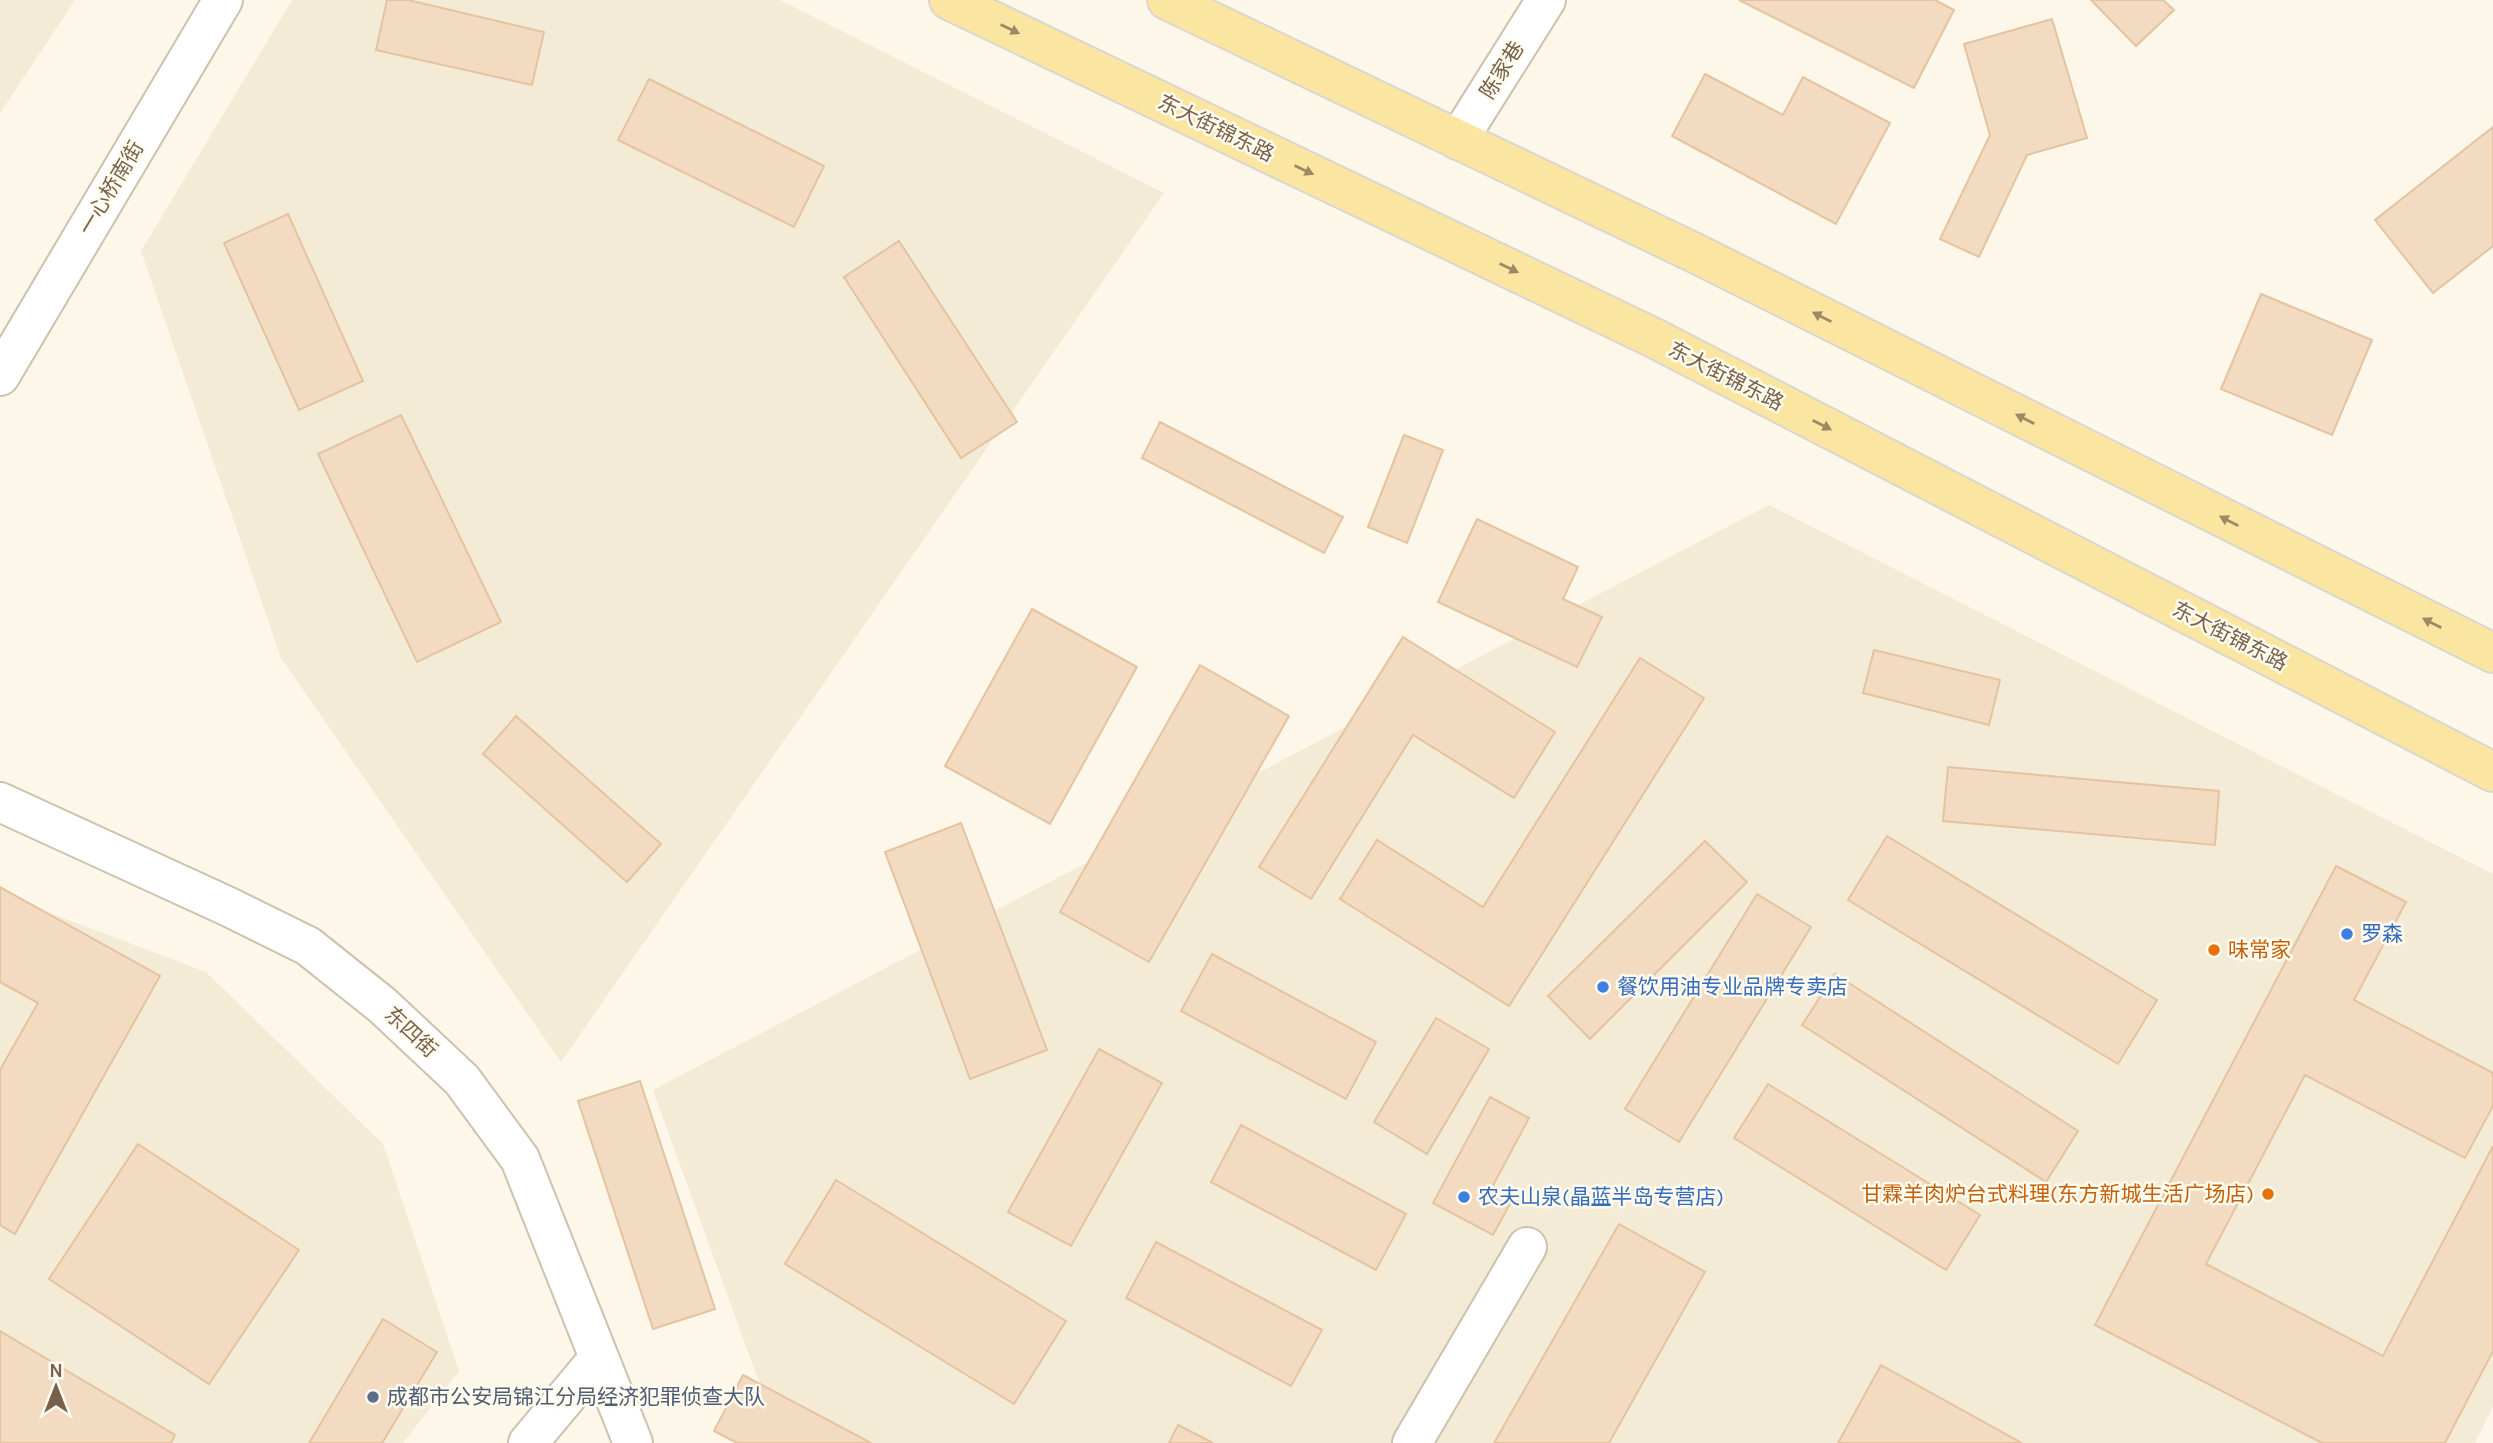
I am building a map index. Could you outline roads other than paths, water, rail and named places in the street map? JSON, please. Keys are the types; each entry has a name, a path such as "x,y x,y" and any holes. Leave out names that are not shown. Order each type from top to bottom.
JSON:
{"main road":[{"name":"东大街锦东路","path":"949,0 1652,337 2493,772"},
{"path":"1167,0 1711,262 2493,653"}],"street":[{"name":"一心桥南街","path":"0,376 223,0"},
{"name":"陈家巷","path":"1458,140 1546,0"},
{"name":"东四街","path":"0,802 308,946 382,1005 462,1080 520,1159 633,1443"},
{"path":"1412,1443 1527,1247"},
{"path":"528,1443 598,1359"}],"place":[{"name":"罗森","path":"2347,934"},
{"name":"味常家","path":"2214,950"},
{"name":"餐饮用油专业品牌专卖店","path":"1603,987"},
{"name":"甘霖羊肉炉台式料理(东方新城生活广场店)","path":"2268,1194"},
{"name":"农夫山泉(晶蓝半岛专营店)","path":"1464,1197"},
{"name":"成都市公安局锦江分局经济犯罪侦查大队","path":"373,1397"}]}
